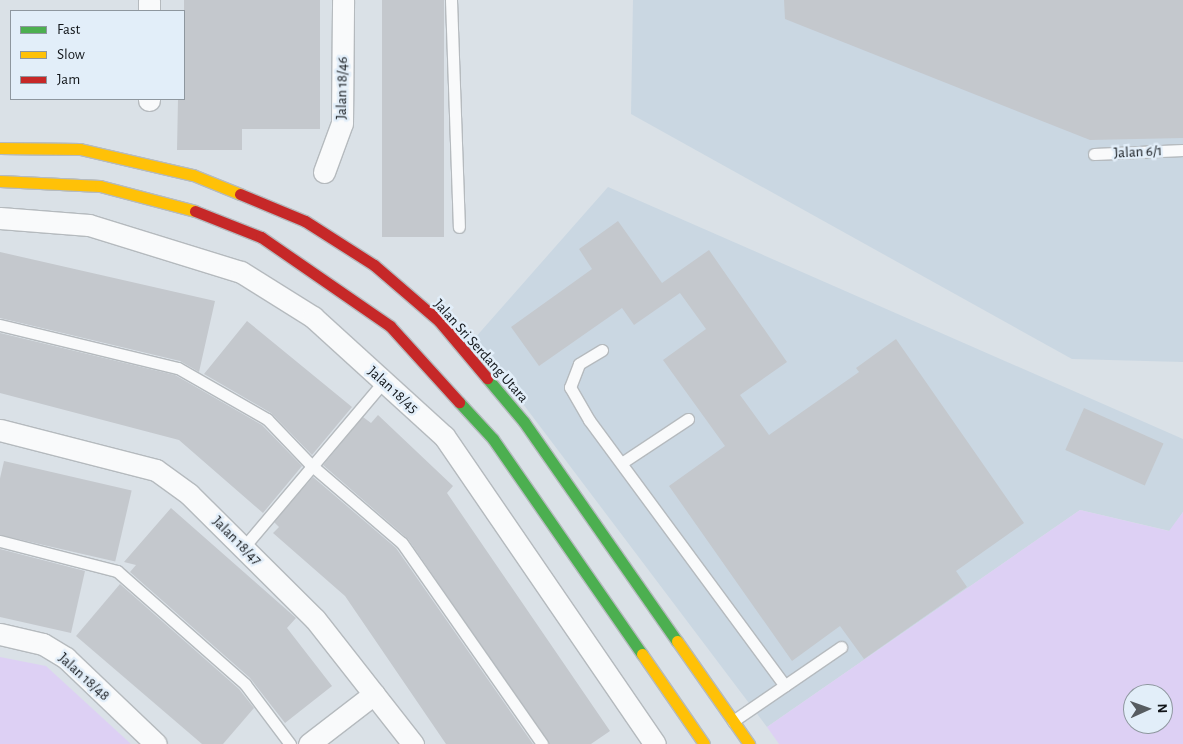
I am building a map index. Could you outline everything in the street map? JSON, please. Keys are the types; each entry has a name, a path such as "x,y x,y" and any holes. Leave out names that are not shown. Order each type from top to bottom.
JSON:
{"street":[{"name":"Jalan 18/46","path":"324,172 342,123 343,0"},
{"name":"Jalan Sri Serdang Utara","path":"0,148 80,150 193,175 305,221 374,265 439,322 524,422 749,744"},
{"path":"0,182 100,186 181,206 261,237 390,326 493,439 704,744"},
{"name":"Jalan 18/45","path":"0,218 89,225 241,272 313,318 444,436 653,743"},
{"name":"Jalan 18/47","path":"0,430 156,470 189,494 315,619 413,744"},
{"name":"Jalan 18/48","path":"0,634 43,644 66,658 156,744"},
{"path":"308,744 374,694"}],"lane":[{"path":"451,0 459,227"},
{"name":"Jalan 6/1","path":"1094,154 1183,150"},
{"path":"0,325 178,368 267,418 312,466 402,543 542,744"},
{"path":"602,350 579,364 570,387 589,420 623,462 785,686"},
{"path":"243,548 384,381"},
{"path":"623,462 688,419"},
{"path":"0,541 117,571 245,684 290,744"},
{"path":"733,721 841,646"}],"shaded area":[{"path":"633,0 1183,0 1183,362 1072,359 631,114"},
{"path":"608,187 1183,439 1183,512 1170,531 1080,510 767,727 474,339"},
{"path":"1080,510 1169,531 1183,512 1183,744 779,744 767,727"},
{"path":"0,657 46,666 131,744 0,744"}],"building":[{"path":"184,0 320,0 320,129 242,129 242,150 177,150 178,100 185,100"},
{"path":"382,0 444,0 444,237 382,237"},
{"path":"784,0 1183,0 1183,138 1090,140 785,19"},
{"path":"618,221 662,283 709,250 787,362 740,395 769,435 859,372 856,368 896,339 1024,523 956,571 967,587 864,659 840,626 792,661 669,486 725,446 663,360 706,329 680,293 634,325 622,308 539,366 511,327 592,269 579,249"},
{"path":"0,252 215,301 199,372 180,361 0,318"},
{"path":"247,321 352,407 312,455 271,413 204,374"},
{"path":"0,333 175,375 262,425 302,466 263,513 179,440 0,393"},
{"path":"1084,408 1163,443 1145,485 1065,450"},
{"path":"378,415 453,486 447,493 610,731 591,744 549,744 408,539 323,465 363,417 371,423"},
{"path":"4,461 132,490 115,562 0,535 0,478"},
{"path":"313,477 396,548 533,744 446,744 345,596 273,533 279,527 274,522"},
{"path":"171,508 296,618 287,628 332,686 285,723 250,678 130,572 136,565 124,562"},
{"path":"0,549 85,571 71,633 0,617"},
{"path":"120,584 239,689 254,708 223,744 202,744 76,636"}],"traffic: fast":[{"path":"487,378 524,422 677,641"},
{"path":"459,402 493,439 642,654"}],"traffic: slow":[{"path":"0,148 80,149 193,175 240,194"},
{"path":"0,181 100,186 195,211"},
{"path":"677,641 749,744"},
{"path":"642,654 704,744"}],"traffic: jam":[{"path":"240,194 305,221 374,265 439,321 487,378"},
{"path":"195,211 261,237 390,326 459,402"}]}
